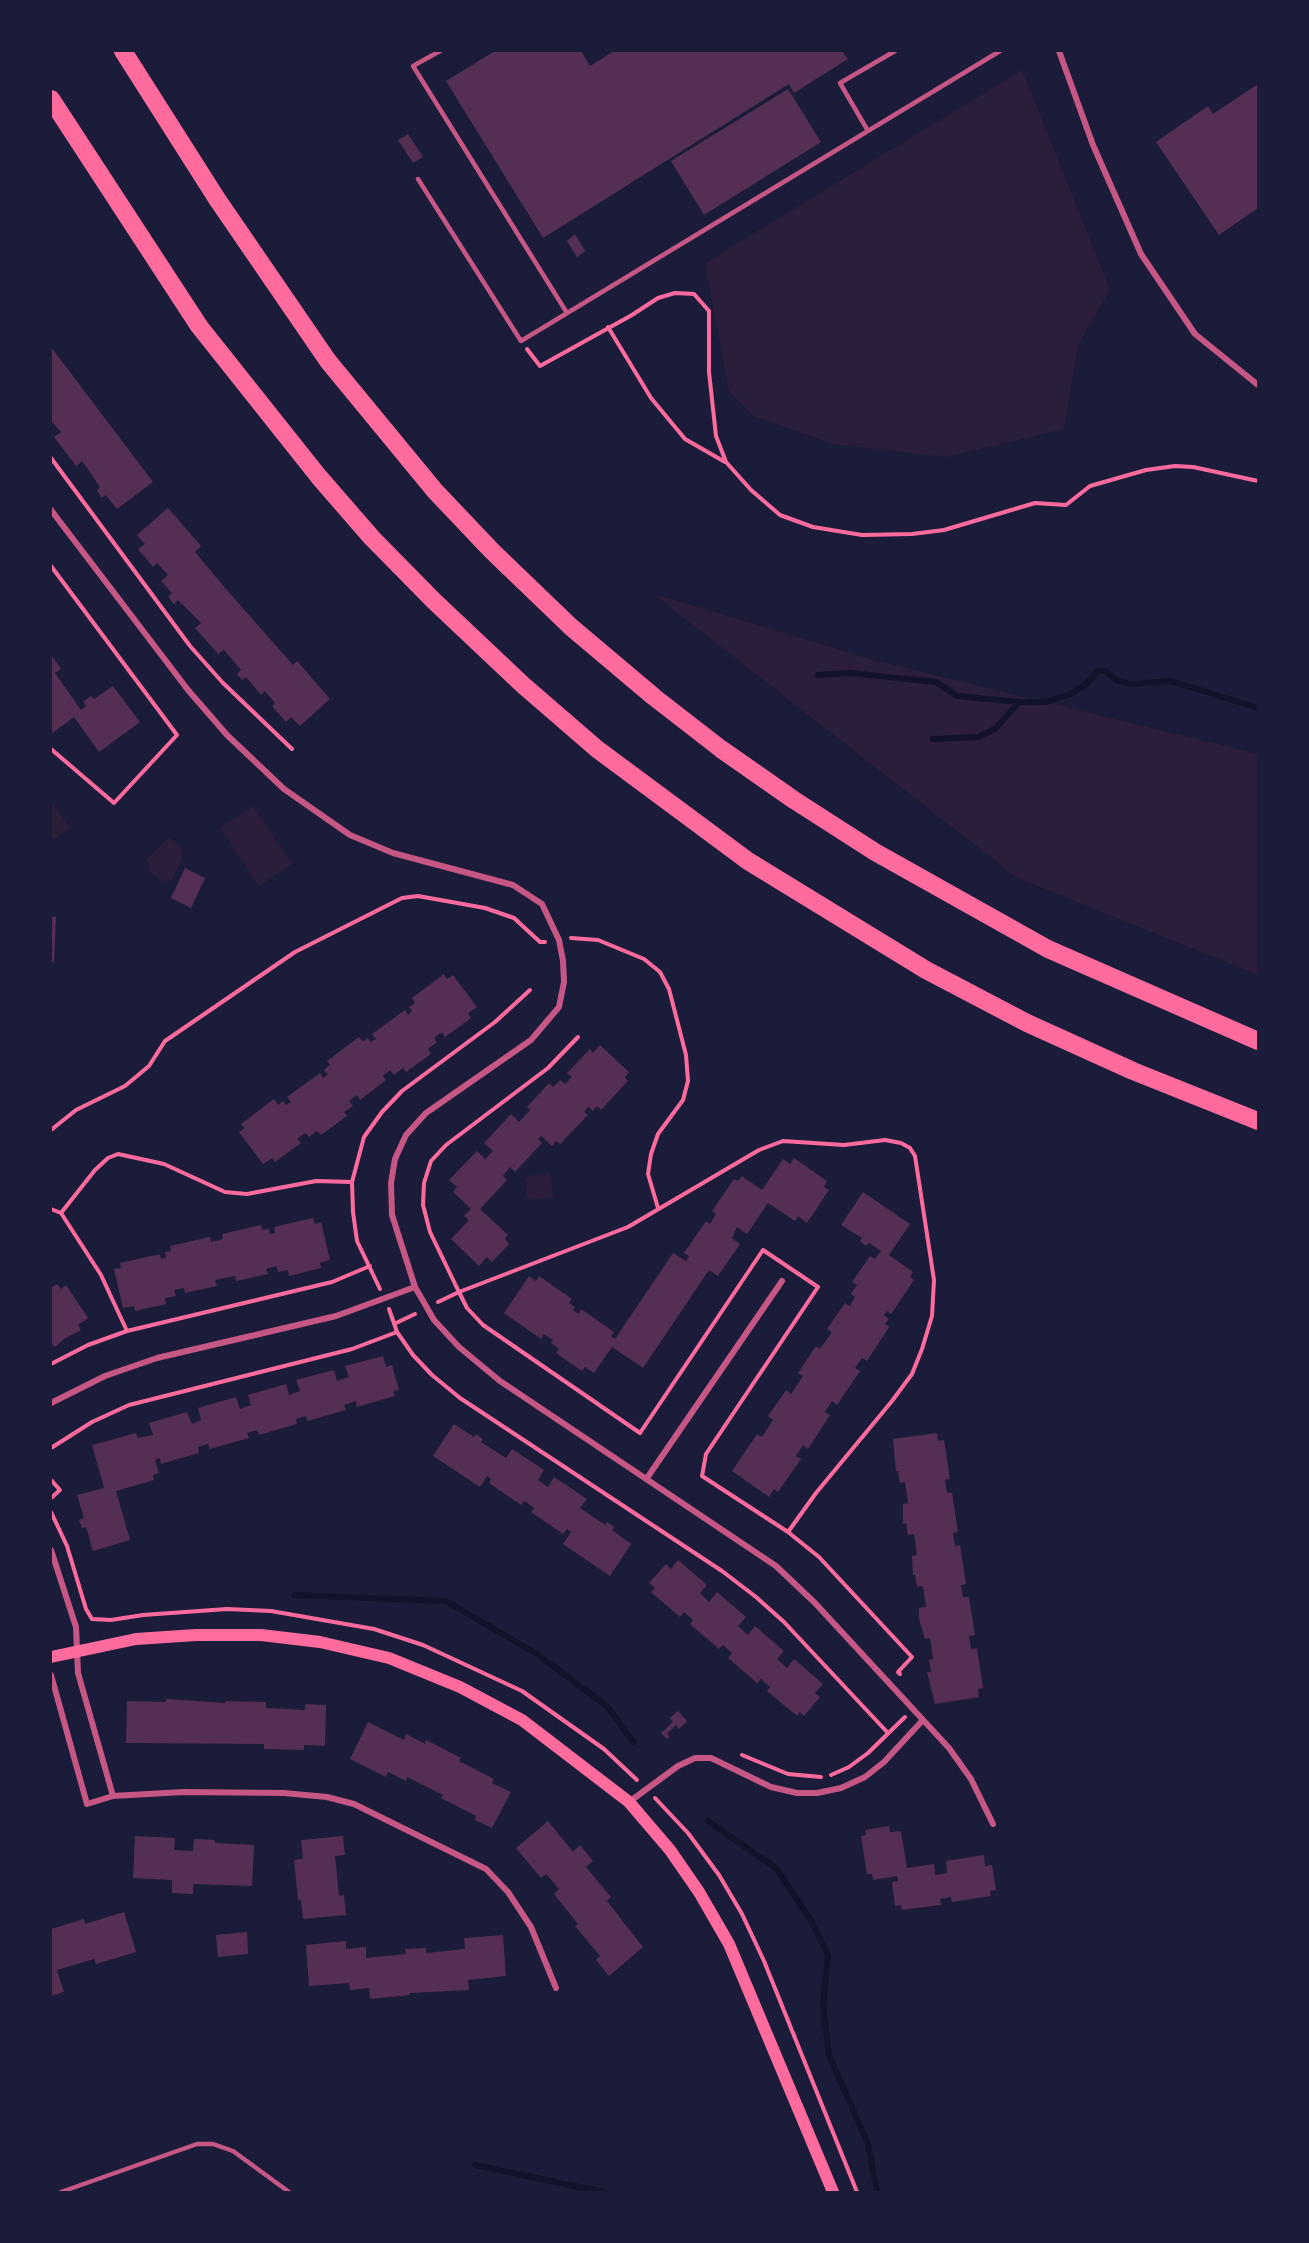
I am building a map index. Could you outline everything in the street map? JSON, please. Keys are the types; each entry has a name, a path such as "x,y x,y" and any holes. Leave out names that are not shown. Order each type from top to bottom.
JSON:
{"highway":[{"path":"123,51 223,209 328,361 435,491 492,551 571,627 654,697 722,749 794,800 875,852 1048,949 1258,1041"},
{"path":"51,99 199,326 319,477 372,538 434,602 523,685 597,749 748,861 926,970 1027,1023 1258,1121"}],"main road":[{"path":"51,1657 136,1639 196,1635 261,1635 320,1642 389,1658 460,1687 522,1720 629,1802 688,1875 729,1944 833,2192"}],"street":[{"path":"1059,51 1093,145 1141,254 1196,334 1258,385"},
{"path":"51,510 159,654 227,735 284,789 350,835 393,853 513,885 542,904 558,940 564,982 559,1007 531,1040 426,1113 406,1135 395,1159 391,1183 392,1215 415,1287 434,1320 459,1347 500,1381 776,1566 839,1628 949,1748 971,1779 993,1824"},
{"path":"647,1478 782,1281"},
{"path":"51,1403 105,1376 157,1358 336,1316 415,1287"},
{"path":"51,1550 76,1627 78,1673 113,1796"},
{"path":"51,1675 87,1804 113,1796 183,1792 284,1793 327,1797 354,1804 486,1869 507,1892 531,1927 556,1988"},
{"path":"629,1802 666,1775 695,1758 711,1758 771,1787 797,1793 833,1789 865,1777 922,1721"}],"lane":[{"path":"440,51 413,66 567,313"},
{"path":"868,131 840,83 895,51"},
{"path":"418,179 521,341 1000,51"},
{"path":"61,2192 197,2144 213,2144 233,2151 289,2192"},
{"path":"277,2192 281,2186"}],"path":[{"path":"521,341 540,366 658,298 675,293 694,294 709,311 709,372 717,436 726,462"},
{"path":"608,327 651,398 685,439 726,462 751,490 780,515 813,527 862,534 912,534 944,530 1035,503 1066,505 1089,486 1146,470 1175,466 1193,467 1258,481"},
{"path":"51,458 190,646 223,683 292,749"},
{"path":"51,566 177,735 114,803 51,749"},
{"path":"51,1130 76,1110 125,1086 149,1066 165,1041 286,959 402,898 418,896 485,908 514,918 540,942 598,940 618,946 644,959 660,972 669,989 686,1055 688,1081 683,1100 658,1134 651,1154 648,1174 658,1208"},
{"path":"530,990 495,1022 402,1091 382,1112 364,1137 352,1182 357,1241 385,1298 397,1332 413,1355 432,1375 460,1398 722,1571 756,1597 784,1622 888,1733"},
{"path":"578,1037 548,1068 446,1145 431,1161 424,1183 423,1205 430,1232 467,1308 483,1325 640,1434 763,1250 818,1287 706,1454 702,1476 788,1532 819,1557 912,1657 898,1672 905,1680"},
{"path":"394,1324 459,1292 628,1227 759,1150 783,1141 844,1145 885,1140 902,1143 910,1148 915,1156 934,1280 932,1316 912,1374 816,1493 788,1532"},
{"path":"61,1214 95,1170 108,1158 118,1154 164,1164 225,1192 248,1194 316,1181 352,1182"},
{"path":"51,1209 61,1214 101,1275 127,1331"},
{"path":"51,1364 88,1345 127,1331 332,1282 370,1266"},
{"path":"51,1448 92,1422 129,1405 352,1349 397,1332"},
{"path":"51,1480 60,1490 51,1498"},
{"path":"51,1512 67,1546 86,1609 92,1619 111,1620 183,1611 272,1611 384,1632 472,1665 522,1691 604,1749 688,1833 719,1875 742,1914 764,1962 857,2192"},
{"path":"742,1755 788,1774 812,1778 831,1775 849,1767 868,1753 912,1710"}],"shaded area":[{"path":"1022,70 1110,290 1078,345 1064,429 946,457 833,444 754,416 729,391 705,263"},
{"path":"652,593 873,660 1258,754 1258,975 1016,877"},
{"path":"51,800 70,828 51,841"},
{"path":"253,806 292,864 259,886 220,828"},
{"path":"168,838 175,841 181,848 182,858 172,880 162,882 150,873 147,859"},
{"path":"548,1173 551,1176 553,1197 531,1200 527,1196 525,1180 528,1176"}],"building":[{"path":"495,51 581,51 590,66 614,51 842,51 848,59 794,93 789,84 543,238 446,81"},
{"path":"1258,84 1258,208 1219,235 1156,142 1208,106 1213,114"},
{"path":"788,89 821,142 704,215 671,161"},
{"path":"408,134 423,157 413,163 398,140"},
{"path":"575,234 585,251 577,257 567,241"},
{"path":"51,347 153,482 117,509 106,495 102,498 97,490 100,487 82,461 76,466 54,437 61,432 51,421"},
{"path":"168,508 201,546 195,552 226,589 293,665 297,661 330,699 300,726 291,717 286,722 272,706 275,703 265,691 261,695 246,677 242,680 237,674 241,670 224,650 218,654 195,628 201,623 178,600 174,604 168,597 172,593 161,581 168,575 157,563 153,567 138,549 145,544 137,535"},
{"path":"51,655 61,669 55,673 81,710 86,706 83,702 91,696 94,699 113,686 140,722 99,752 74,717 51,734"},
{"path":"185,868 205,878 191,908 171,898"},
{"path":"51,917 56,917 54,962 51,962"},
{"path":"444,974 447,979 453,975 477,1007 468,1013 471,1018 445,1037 442,1032 434,1038 437,1042 428,1049 431,1054 406,1072 403,1068 394,1075 390,1070 383,1076 386,1080 360,1100 357,1095 349,1101 353,1106 344,1112 347,1116 321,1135 317,1131 309,1137 305,1133 297,1139 301,1143 275,1162 272,1158 263,1164 239,1132 245,1128 241,1124 274,1099 278,1105 283,1101 286,1105 291,1102 287,1097 320,1073 323,1078 328,1074 324,1070 330,1065 327,1061 359,1037 363,1041 368,1038 371,1042 376,1039 372,1034 405,1010 408,1015 412,1011 409,1007 415,1003 412,998"},
{"path":"600,1045 629,1072 625,1077 628,1081 601,1110 597,1106 593,1111 588,1107 584,1112 588,1115 560,1144 556,1141 552,1146 541,1136 538,1139 542,1143 515,1172 510,1167 503,1176 507,1180 480,1209 508,1235 505,1239 509,1244 492,1262 487,1257 479,1266 451,1239 469,1220 464,1216 471,1209 453,1192 457,1187 449,1180 477,1151 485,1159 493,1151 484,1143 511,1114 519,1122 530,1110 527,1107 549,1083 553,1087 560,1080 565,1084 572,1077 567,1073 590,1049 593,1053"},
{"path":"794,1158 827,1181 824,1187 829,1190 807,1223 798,1216 795,1221 768,1203 747,1234 737,1227 732,1238 740,1244 718,1276 709,1270 643,1368 612,1347 594,1373 585,1367 582,1371 556,1353 559,1349 551,1343 553,1340 544,1334 541,1339 504,1313 529,1276 536,1281 539,1276 572,1299 569,1303 575,1307 573,1310 578,1314 581,1309 614,1332 611,1336 615,1339 673,1253 686,1261 689,1256 684,1253 706,1221 710,1224 716,1214 712,1211 734,1179 738,1181 742,1176 762,1190 783,1159 790,1164"},
{"path":"863,1192 910,1224 889,1255 913,1272 910,1277 914,1280 891,1314 887,1311 884,1315 889,1319 885,1324 889,1327 867,1361 862,1358 855,1368 860,1371 837,1405 832,1401 825,1412 830,1415 808,1449 803,1445 796,1456 801,1459 778,1492 774,1489 769,1497 732,1471 757,1434 762,1437 773,1420 768,1416 786,1390 791,1394 803,1376 798,1373 816,1346 820,1349 832,1332 827,1329 845,1303 850,1306 855,1297 851,1294 857,1285 852,1282 870,1256 875,1259 881,1251 869,1243 866,1246 860,1241 862,1238 841,1225"},
{"path":"313,1218 315,1224 321,1222 330,1260 320,1263 321,1268 289,1276 288,1270 278,1272 276,1266 266,1269 268,1274 236,1281 235,1276 215,1280 217,1286 185,1293 184,1288 174,1290 176,1296 165,1298 166,1304 135,1311 134,1306 123,1308 114,1269 121,1268 120,1263 160,1254 161,1259 166,1258 165,1252 171,1251 170,1246 210,1237 211,1242 223,1239 222,1234 261,1225 262,1230 269,1229 270,1234 275,1233 274,1227"},
{"path":"57,1284 61,1289 66,1285 88,1318 78,1325 81,1330 55,1347 51,1343 51,1288"},
{"path":"383,1356 386,1367 392,1365 399,1390 393,1391 395,1396 357,1407 356,1401 344,1405 346,1410 308,1421 306,1416 296,1419 297,1424 259,1435 257,1430 247,1433 249,1438 210,1449 208,1444 198,1447 199,1453 161,1464 160,1458 155,1460 159,1473 153,1475 154,1480 116,1491 130,1540 93,1551 86,1527 82,1528 79,1520 84,1518 77,1495 104,1488 92,1445 136,1433 138,1438 153,1435 149,1423 187,1412 192,1424 201,1420 198,1408 236,1397 240,1409 251,1405 248,1395 286,1384 289,1395 300,1391 296,1380 334,1370 337,1381 349,1377 345,1366"},
{"path":"454,1424 474,1437 476,1434 483,1439 481,1442 506,1458 512,1449 544,1470 538,1480 548,1487 554,1477 587,1499 580,1508 605,1525 607,1522 614,1527 612,1530 631,1544 610,1576 563,1544 571,1532 567,1529 563,1534 531,1512 534,1508 529,1504 524,1501 521,1505 489,1483 491,1479 487,1476 480,1487 433,1456"},
{"path":"937,1433 938,1441 944,1440 950,1479 945,1480 947,1493 952,1493 958,1532 953,1533 955,1546 960,1545 966,1584 961,1585 963,1597 969,1597 975,1635 969,1636 971,1649 977,1648 983,1688 978,1689 979,1697 935,1704 927,1672 931,1672 929,1660 933,1659 930,1638 925,1639 919,1619 919,1608 926,1607 923,1586 917,1587 915,1575 913,1575 912,1556 917,1555 914,1534 908,1535 906,1523 903,1524 903,1504 908,1503 905,1482 900,1483 898,1471 896,1471 893,1439"},
{"path":"678,1560 707,1585 700,1593 709,1602 717,1592 746,1617 738,1626 748,1635 755,1626 784,1651 777,1659 787,1668 794,1659 823,1684 815,1693 820,1697 804,1716 800,1712 797,1716 767,1691 770,1687 761,1679 757,1683 728,1658 732,1653 723,1645 719,1649 690,1624 693,1620 684,1612 680,1617 651,1592 655,1588 649,1583 666,1564 671,1569"},
{"path":"166,1699 226,1703 225,1701 266,1702 266,1708 305,1710 305,1704 326,1705 325,1746 304,1745 304,1750 264,1749 264,1744 126,1743 127,1701 166,1702"},
{"path":"678,1711 687,1721 679,1729 676,1725 667,1734 670,1736 667,1739 661,1733 673,1722 670,1718"},
{"path":"368,1722 404,1740 406,1734 425,1744 426,1740 461,1758 459,1761 494,1779 492,1783 511,1792 492,1828 475,1820 476,1816 441,1798 443,1795 407,1777 406,1781 388,1772 386,1777 350,1759"},
{"path":"548,1821 573,1852 580,1845 593,1861 586,1867 611,1897 607,1901 643,1947 609,1976 596,1960 600,1956 575,1926 578,1924 554,1894 559,1889 546,1874 541,1878 516,1848"},
{"path":"889,1826 890,1832 901,1831 907,1868 934,1864 935,1875 947,1873 946,1861 984,1855 985,1866 992,1865 996,1890 990,1891 991,1896 952,1902 951,1897 940,1899 941,1905 902,1910 901,1905 895,1906 892,1882 898,1881 897,1876 873,1880 872,1874 867,1874 861,1836 866,1835 865,1830"},
{"path":"135,1836 175,1838 174,1850 193,1851 194,1839 215,1840 215,1843 254,1845 252,1886 193,1884 193,1894 172,1893 172,1880 133,1878"},
{"path":"343,1836 345,1855 335,1856 339,1896 344,1895 346,1915 303,1919 301,1900 298,1900 294,1860 303,1859 301,1840"},
{"path":"124,1912 136,1952 96,1964 94,1959 57,1970 64,1992 51,1996 51,1929 84,1919 85,1924"},
{"path":"247,1932 248,1954 218,1957 216,1935"},
{"path":"503,1935 506,1976 468,1980 469,1990 410,1993 410,1995 370,1999 369,1988 350,1990 349,1983 309,1986 306,1945 346,1941 346,1949 366,1947 366,1958 406,1954 405,1949 426,1948 426,1953 465,1949 464,1938"}],"waterway":[{"path":"933,739 978,737 995,729 1019,702 1046,702 1071,694 1086,684 1097,671 1105,671 1116,680 1130,684 1171,681 1258,708"},
{"path":"818,675 850,673 936,682 957,696 1019,702"},
{"path":"294,1595 446,1601 537,1654 608,1707 633,1742"},
{"path":"708,1821 776,1868 810,1919 828,1955 823,2006 829,2055 868,2144 877,2192"},
{"path":"475,2165 603,2192"}]}
